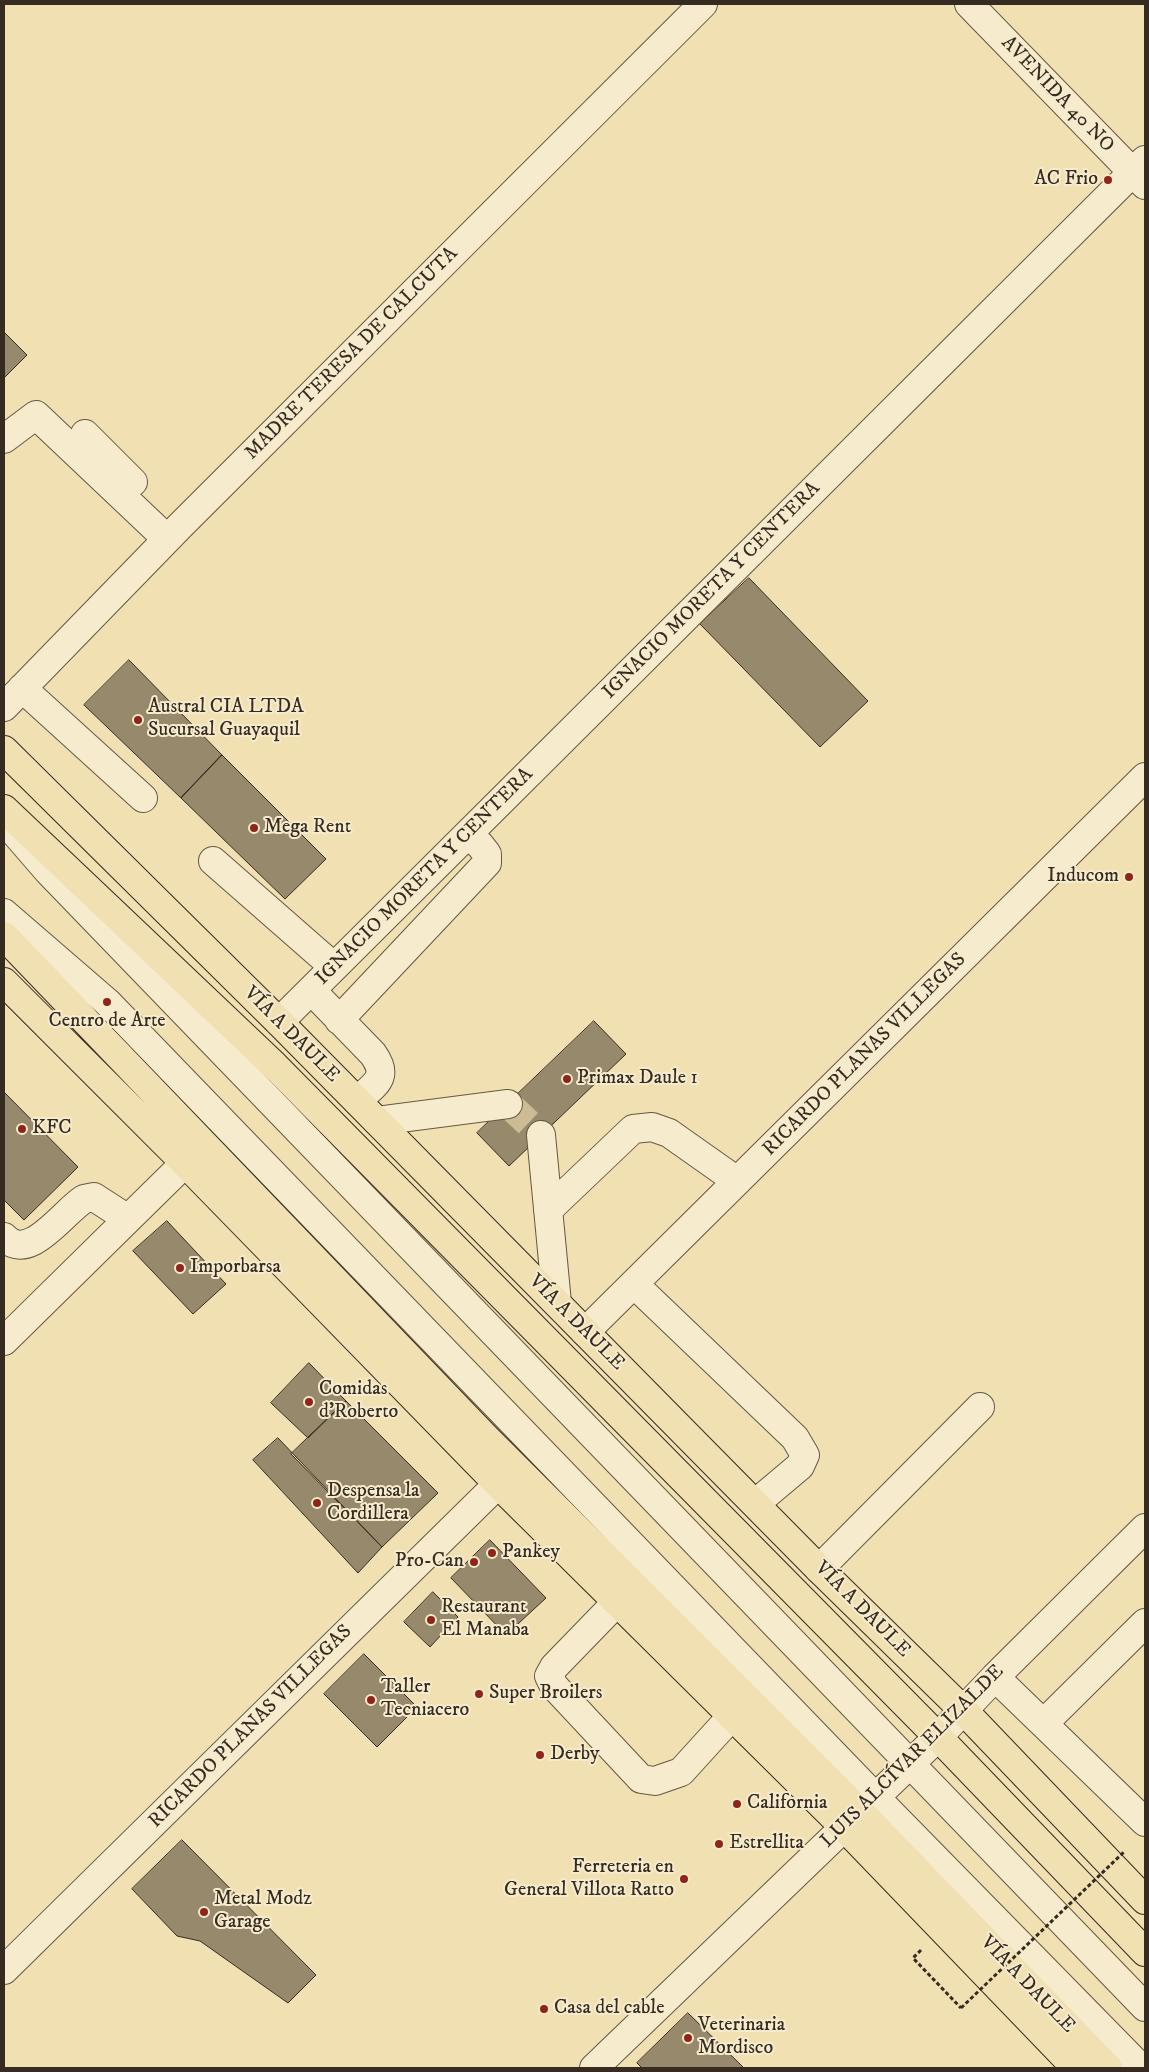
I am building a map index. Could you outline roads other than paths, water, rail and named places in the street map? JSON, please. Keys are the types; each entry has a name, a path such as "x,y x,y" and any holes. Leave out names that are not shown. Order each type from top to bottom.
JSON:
{"main road":[{"name":"VÍA A DAULE","path":"4,750 279,1022 756,1503 819,1569 963,1710 1145,1900"},
{"name":"VÍA A DAULE","path":"4,809 275,1066 938,1737 1145,1952"},
{"name":"VÍA A DAULE","path":"4,936 485,1437 859,1812 1108,2068"},
{"name":"VÍA A DAULE","path":"4,982 185,1162 498,1484 731,1717 859,1812 1076,2068"},
{"path":"317,1298 362,1309"}],"street":[{"name":"MADRE TERESA DE CALCUTA","path":"4,707 173,533 704,4"},
{"name":"AVENIDA 40 NO","path":"969,4 1141,172"},
{"name":"IGNACIO MORETA Y CENTERA","path":"279,1022 1141,172"},
{"path":"4,439 36,415 173,533"},
{"path":"84,434 173,533"},
{"path":"22,688 143,798"},
{"name":"RICARDO PLANAS VILLEGAS","path":"585,1332 1145,777"},
{"path":"4,820 48,871 1145,2007"},
{"path":"339,1020 487,863 488,854 467,835"},
{"path":"214,861 334,967"},
{"path":"4,913 107,1002 859,1812 1141,2068"},
{"path":"311,990 373,1054 381,1066 381,1074 374,1085 357,1101"},
{"path":"377,1121 508,1104"},
{"path":"548,1210 633,1129 652,1127 670,1133 737,1181"},
{"path":"541,1135 557,1303"},
{"path":"4,1341 185,1162"},
{"path":"4,1237 9,1243 22,1246 35,1242 78,1203 84,1199 94,1197 128,1219"},
{"path":"634,1284 795,1438 805,1455 800,1466 756,1503"},
{"path":"819,1569 980,1407"},
{"name":"RICARDO PLANAS VILLEGAS","path":"4,1970 498,1484"},
{"name":"LUIS ALCÍVAR ELIZALDE","path":"594,2068 938,1737 995,1677 1145,1528"},
{"path":"617,1602 554,1667 549,1676 554,1686 641,1779 655,1782 680,1772 731,1717"},
{"path":"1044,1723 1145,1623"},
{"path":"995,1677 1145,1822"}],"tunnel":[{"path":"508,1104 541,1135"}],"place":[{"name":"AC Frio","path":"1108,180"},
{"name":"Austral CIA LTDA Sucursal Guayaquil","path":"138,720"},
{"name":"Mega Rent","path":"254,828"},
{"name":"Inducom","path":"1129,877"},
{"name":"Centro de Arte","path":"107,1002"},
{"name":"Primax Daule 1","path":"567,1079"},
{"name":"KFC","path":"22,1129"},
{"name":"Imporbarsa","path":"180,1268"},
{"name":"Comidas d'Roberto","path":"309,1402"},
{"name":"Despensa la Cordillera","path":"317,1503"},
{"name":"Pankey","path":"492,1553"},
{"name":"Pro-Can","path":"474,1562"},
{"name":"Restaurant El Manaba","path":"431,1620"},
{"name":"Super Broilers","path":"479,1694"},
{"name":"Taller Tecniacero","path":"371,1700"},
{"name":"Derby","path":"540,1755"},
{"name":"California","path":"737,1804"},
{"name":"Estrellita","path":"719,1844"},
{"name":"Ferreteria en General Villota Ratto","path":"684,1879"},
{"name":"Metal Modz Garage","path":"204,1912"},
{"name":"Casa del cable","path":"544,2009"},
{"name":"Veterinaria Mordisco","path":"688,2038"}]}
